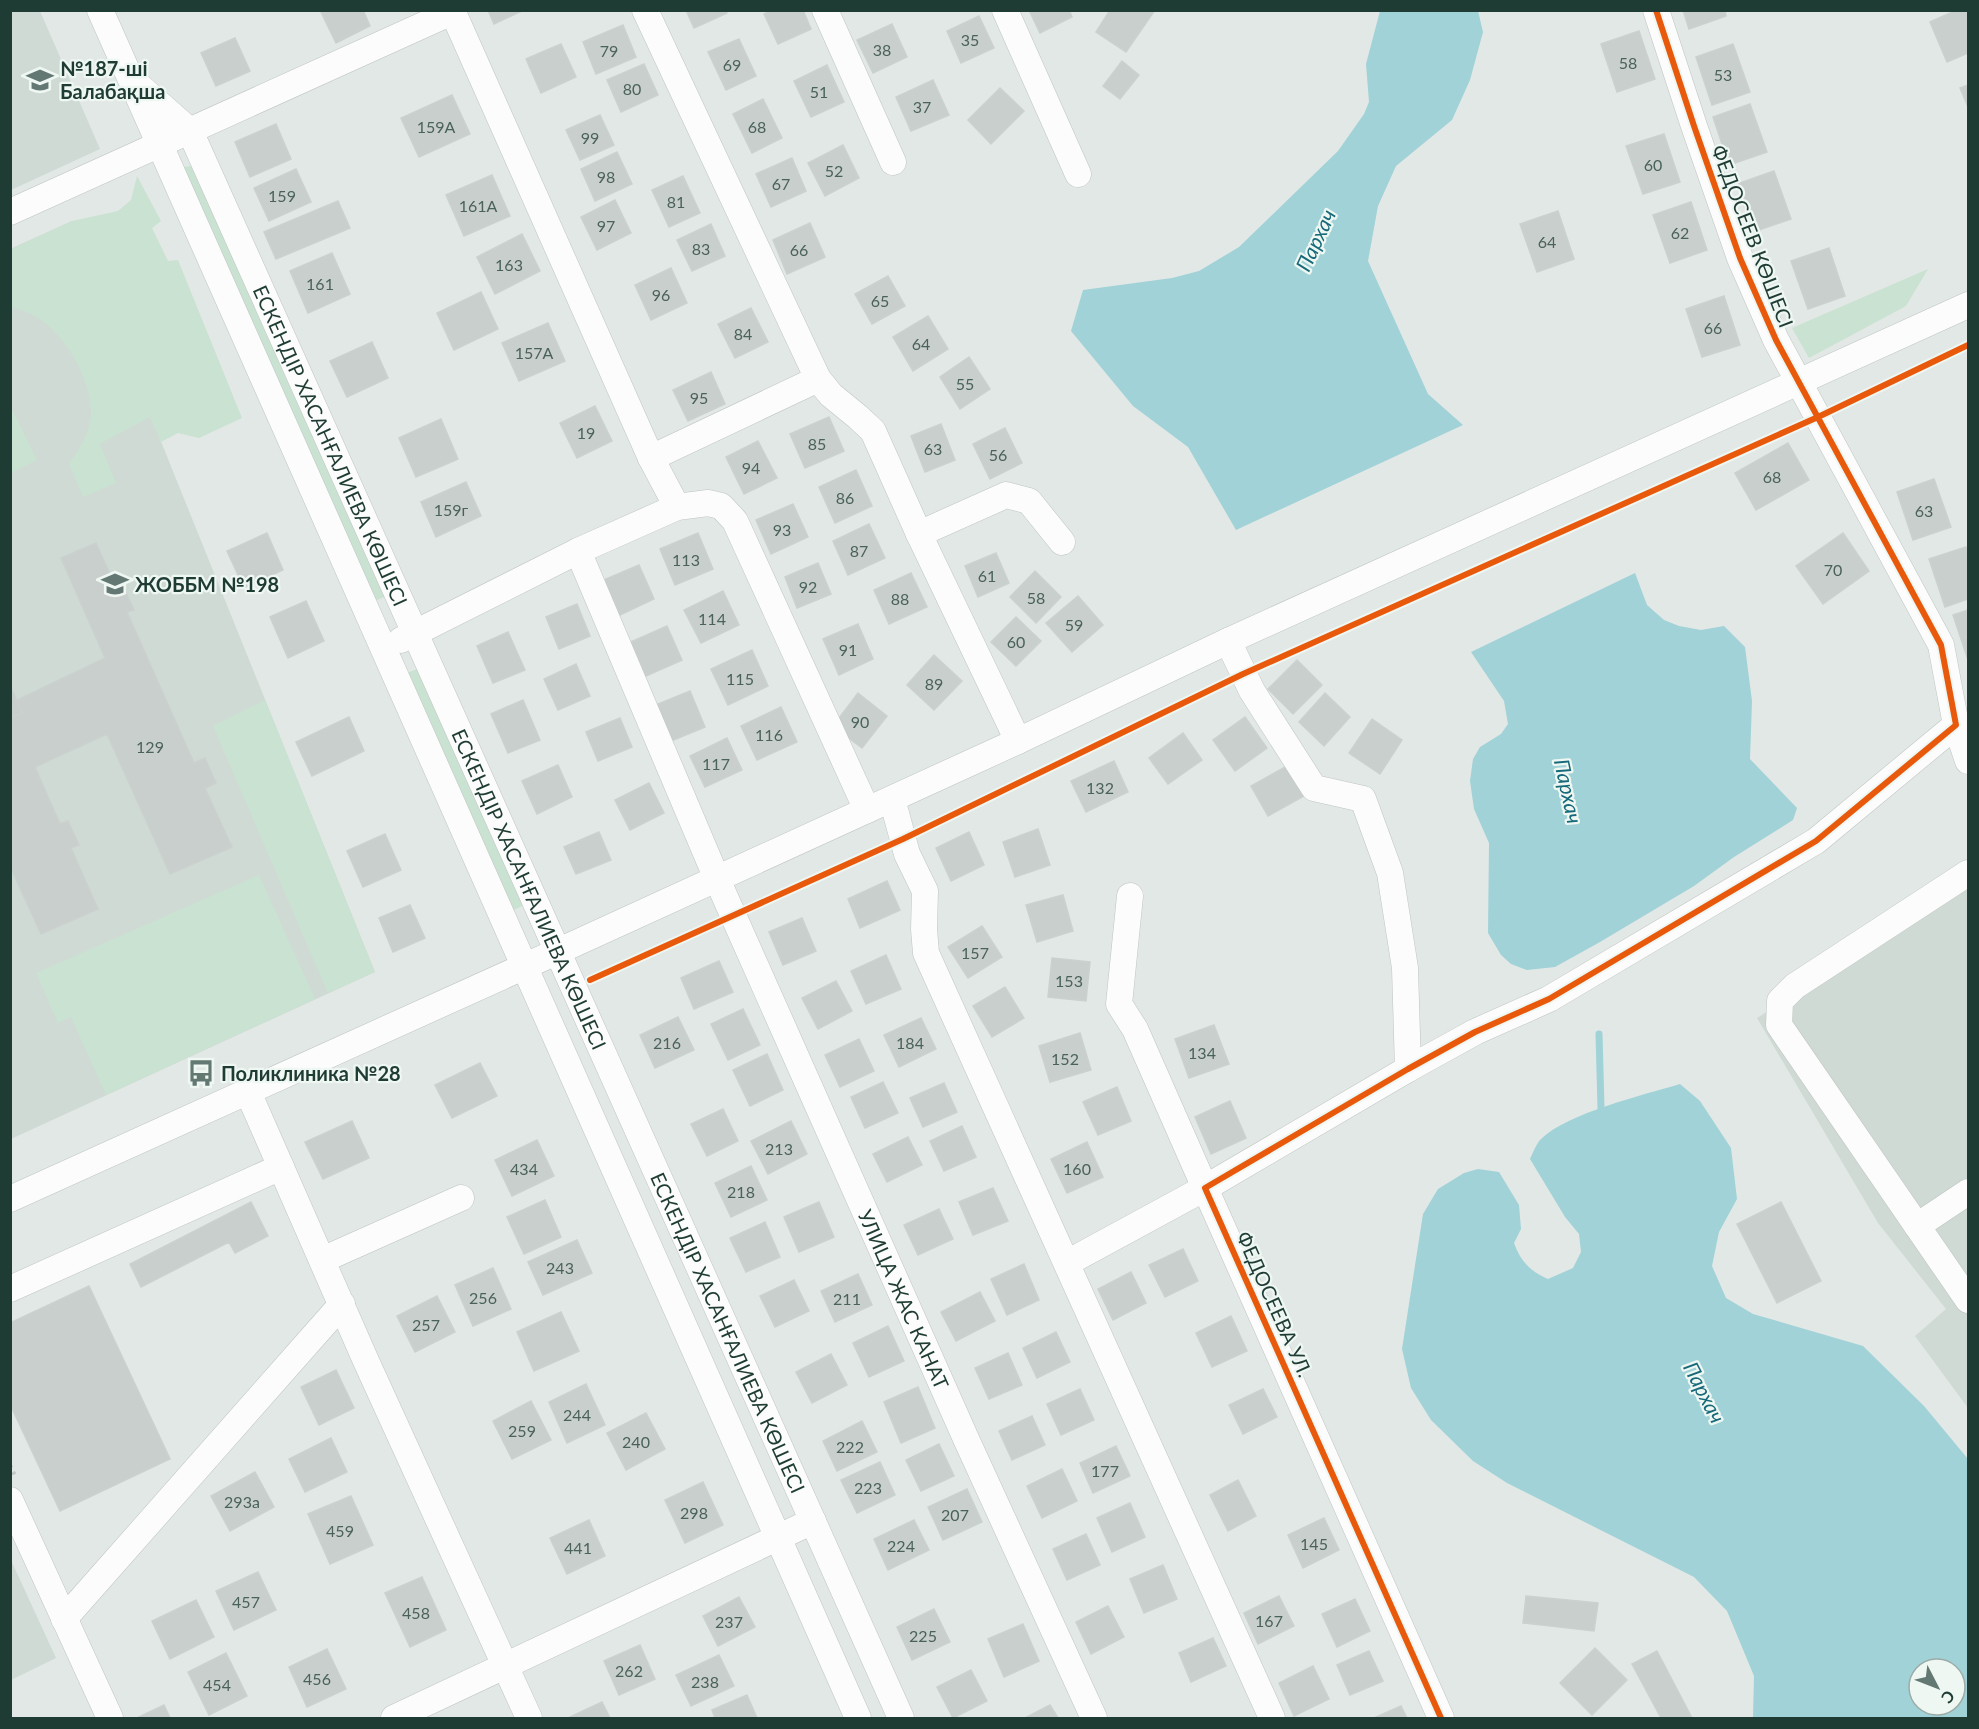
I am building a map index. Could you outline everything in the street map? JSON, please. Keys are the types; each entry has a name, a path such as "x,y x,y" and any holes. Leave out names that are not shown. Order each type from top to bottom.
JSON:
{"street":[{"name":"ЕСКЕНДІР ХАСАНҒАЛИЕВА КӨШЕСІ","path":"100,10 131,80 150,148 384,648 858,1719"},
{"path":"645,10 818,380 831,395 873,431 919,534 1018,741"},
{"path":"825,10 893,162"},
{"path":"1005,10 1078,174"},
{"name":"ФЕДОСЕЕВ КӨШЕСІ","path":"1656,10 1740,258 1776,340 1941,645 1956,725 1968,761"},
{"path":"10,212 452,11 651,458 677,507"},
{"name":"ЕСКЕНДІР ХАСАНҒАЛИЕВА КӨШЕСІ","path":"131,80 190,131 901,1719"},
{"path":"10,1199 558,952 1018,741 1228,641 1968,304"},
{"path":"651,458 818,380"},
{"path":"919,534 1006,495 1029,501 1062,542"},
{"path":"384,648 578,551 677,507 708,503 722,506 735,521 867,810"},
{"name":"УЛИЦА ЖАС КАНАТ","path":"578,551 717,879 967,1441 1094,1719"},
{"path":"1228,641 1252,691 1314,788 1363,799 1390,873 1405,968 1408,1069"},
{"path":"1066,1263 1205,1188 1475,1032 1549,999 1785,860 1816,841 1956,725"},
{"path":"892,799 907,854 925,891 926,953 1272,1719"},
{"path":"1968,873 1795,986 1780,1001 1779,1025 1968,1300"},
{"name":"ФЕДОСЕЕВА УЛ.","path":"1130,896 1119,1004 1135,1029 1441,1719"},
{"path":"248,1092 370,1372 530,1719"},
{"path":"10,1289 281,1167"},
{"path":"1917,1226 1968,1192"},
{"path":"322,1260 461,1197"},
{"path":"64,1619 342,1304"},
{"path":"10,1500 110,1719"},
{"path":"394,1719 813,1521"}],"shaded area":[{"name":"№187-ші Балабақша","path":"10,11 40,11 100,149 11,190"},
{"name":"ЖОББМ №198","path":"72,221 375,972 11,1139 10,249"},
{"path":"1968,886 1968,1408 1915,1336 1946,1309 1878,1223 1757,1018"},
{"path":"10,1558 56,1658 11,1680 10,1680"}],"green space":[{"path":"191,166 389,595 372,602 178,168"},
{"path":"137,176 161,221 152,228 168,261 178,260 242,418 199,438 178,433 161,442 150,417 100,444 116,483 83,497 69,464 90,424 89,394 76,361 54,331 41,320 26,312 11,308 11,249 72,221 118,211 131,200"},
{"path":"1928,269 1906,306 1809,358 1792,328"},
{"path":"11,407 37,460 10,473"},
{"path":"420,668 528,903 510,912 404,674"},
{"path":"265,700 375,972 328,993 213,726"},
{"path":"259,875 315,999 106,1095 71,1017 58,1023 36,973"}],"water":[{"path":"1380,11 1478,11 1483,32 1470,80 1452,120 1396,166 1378,206 1368,261 1428,394 1463,425 1236,530 1188,447 1133,406 1071,331 1083,290 1172,278 1199,271 1239,247 1338,151 1364,114 1369,102 1366,64"},
{"path":"1635,573 1647,605 1664,620 1679,626 1701,630 1724,626 1745,647 1752,701 1750,759 1797,808 1793,820 1734,857 1694,886 1555,967 1527,970 1511,964 1501,955 1488,933 1489,843 1474,809 1470,781 1473,759 1480,747 1501,734 1508,724 1504,701 1471,652"},
{"path":"1680,1084 1700,1101 1731,1148 1737,1199 1719,1232 1712,1266 1726,1298 1753,1314 1863,1346 1924,1406 1968,1459 1968,1718 1753,1718 1754,1676 1727,1611 1694,1577 1507,1483 1473,1461 1431,1420 1411,1388 1402,1349 1423,1214 1438,1189 1464,1173 1478,1169 1499,1172 1519,1205 1521,1229 1514,1243 1523,1261 1536,1273 1548,1279 1573,1268 1581,1252 1579,1234 1565,1217 1530,1159 1541,1139 1553,1130 1607,1106"}],"building":[{"path":"320,10 363,10 370,26 336,43"},
{"path":"488,10 524,10 494,24"},
{"path":"686,10 726,10 727,13 694,28"},
{"path":"773,10 803,10 811,29 778,44 764,14"},
{"path":"1029,10 1069,10 1072,17 1040,33"},
{"path":"1110,10 1155,10 1126,52 1096,32"},
{"path":"1683,10 1725,10 1726,16 1689,29"},
{"path":"1957,10 1968,10 1968,53 1947,62 1930,22"},
{"path":"979,16 994,48 961,63 947,31"},
{"path":"892,24 907,57 873,73 857,40"},
{"path":"623,25 636,57 596,74 583,42"},
{"path":"1639,31 1655,79 1617,92 1601,44"},
{"path":"235,38 250,71 216,86 201,53"},
{"path":"739,39 756,76 726,90 708,52"},
{"path":"561,44 576,77 541,93 526,59"},
{"path":"1733,44 1750,92 1712,105 1696,57"},
{"path":"1122,61 1139,75 1120,99 1103,86"},
{"path":"644,64 658,95 621,112 607,80"},
{"path":"827,65 844,102 811,117 794,81"},
{"path":"933,80 949,115 911,131 896,97"},
{"path":"1968,85 1968,107 1960,88"},
{"path":"1000,88 1024,111 991,144 968,120"},
{"path":"452,95 470,134 419,157 401,118"},
{"path":"763,99 782,138 752,153 733,114"},
{"path":"1750,104 1767,152 1729,165 1713,117"},
{"path":"600,115 614,145 580,160 566,130"},
{"path":"276,124 291,159 250,177 235,142"},
{"path":"1664,134 1680,182 1643,194 1626,146"},
{"path":"843,145 859,178 825,196 808,163"},
{"path":"617,152 632,184 595,201 581,169"},
{"path":"792,158 806,191 771,207 756,174"},
{"path":"296,169 311,202 269,221 254,188"},
{"path":"1774,171 1791,219 1753,232 1737,184"},
{"path":"492,175 510,216 464,236 446,195"},
{"path":"683,176 700,213 669,227 652,190"},
{"path":"615,200 631,233 597,250 581,217"},
{"path":"338,201 350,228 276,259 264,232"},
{"path":"1691,202 1707,250 1670,263 1653,215"},
{"path":"1558,211 1574,259 1537,272 1520,224"},
{"path":"810,223 825,257 787,274 773,240"},
{"path":"711,224 725,256 692,271 677,240"},
{"path":"522,234 540,271 495,294 477,257"},
{"path":"1829,248 1845,296 1808,309 1791,261"},
{"path":"332,253 350,294 308,313 290,271"},
{"path":"671,268 687,303 651,320 635,285"},
{"path":"888,276 905,306 872,324 855,294"},
{"path":"481,292 498,329 454,350 437,313"},
{"path":"1724,296 1740,345 1702,357 1686,309"},
{"path":"751,308 768,342 735,358 718,324"},
{"path":"928,316 948,349 913,371 893,337"},
{"path":"548,323 565,361 519,381 502,343"},
{"path":"372,342 388,378 347,397 330,361"},
{"path":"969,357 990,389 960,409 940,377"},
{"path":"711,372 725,404 688,421 673,390"},
{"path":"595,406 612,441 577,458 560,423"},
{"path":"829,417 844,451 805,468 790,434"},
{"path":"441,419 458,459 416,477 399,438"},
{"path":"941,424 955,460 925,472 911,436"},
{"path":"1005,428 1022,463 990,479 973,444"},
{"path":"758,441 777,478 744,494 726,457"},
{"path":"1788,443 1809,480 1756,510 1735,473"},
{"path":"856,470 872,506 835,523 819,487"},
{"path":"1934,479 1951,527 1913,540 1897,492"},
{"path":"466,482 481,516 436,537 421,502"},
{"path":"793,504 808,537 771,554 756,520"},
{"path":"869,524 885,558 848,575 833,541"},
{"path":"267,533 283,570 244,588 227,551"},
{"path":"698,533 713,569 675,585 660,549"},
{"path":"1843,533 1869,571 1823,604 1796,566"},
{"path":"96,543 120,596 126,593 134,610 127,612 194,763 205,758 216,783 205,788 232,847 170,874 107,734 35,767 60,824 68,821 79,845 71,848 98,909 41,934 10,866 10,718 23,713 17,700 105,658 61,558"},
{"path":"1966,547 1968,599 1945,607 1929,559"},
{"path":"996,553 1009,583 978,597 965,566"},
{"path":"818,563 831,594 797,608 785,577"},
{"path":"639,565 654,599 620,615 604,580"},
{"path":"1035,571 1061,597 1036,623 1010,597"},
{"path":"911,573 927,607 889,624 874,590"},
{"path":"723,591 739,625 701,643 684,610"},
{"path":"1078,596 1103,625 1072,652 1046,623"},
{"path":"306,601 324,641 288,658 270,617"},
{"path":"577,604 590,636 559,649 546,617"},
{"path":"1968,610 1968,660 1953,615"},
{"path":"1016,617 1041,641 1016,666 991,642"},
{"path":"858,624 873,659 839,675 823,639"},
{"path":"667,626 682,660 646,676 631,642"},
{"path":"508,632 525,670 493,683 477,646"},
{"path":"752,650 768,686 728,705 711,669"},
{"path":"934,655 962,681 934,710 907,685"},
{"path":"1297,660 1322,685 1293,714 1268,689"},
{"path":"576,664 590,696 558,710 544,679"},
{"path":"10,686 23,713 10,718"},
{"path":"690,691 705,727 671,741 656,705"},
{"path":"858,693 887,716 862,748 833,726"},
{"path":"1325,693 1350,717 1324,746 1299,722"},
{"path":"523,700 540,740 508,753 491,714"},
{"path":"781,707 797,742 757,760 741,726"},
{"path":"349,717 364,751 312,776 296,742"},
{"path":"1245,717 1267,748 1235,771 1213,740"},
{"path":"620,718 632,747 598,761 586,732"},
{"path":"1372,719 1402,740 1380,774 1349,753"},
{"path":"1183,733 1202,760 1168,784 1149,758"},
{"path":"727,738 742,770 705,787 690,756"},
{"path":"1114,761 1128,792 1086,812 1071,781"},
{"path":"558,765 572,797 537,814 522,781"},
{"path":"1287,766 1304,796 1268,816 1251,786"},
{"path":"649,783 664,813 630,830 615,800"},
{"path":"1038,829 1050,865 1015,877 1003,842"},
{"path":"599,832 611,860 576,874 564,847"},
{"path":"969,832 984,865 951,881 936,848"},
{"path":"385,834 401,870 363,887 347,851"},
{"path":"887,881 900,910 860,928 848,899"},
{"path":"1063,895 1073,931 1037,942 1026,905"},
{"path":"410,905 425,938 393,952 379,918"},
{"path":"802,918 816,951 783,965 769,932"},
{"path":"982,926 1002,957 968,978 948,947"},
{"path":"886,955 901,989 866,1004 851,971"},
{"path":"1052,958 1090,962 1086,1001 1048,997"},
{"path":"719,961 733,992 694,1009 681,978"},
{"path":"836,981 852,1011 818,1029 802,998"},
{"path":"1005,987 1024,1018 992,1037 973,1006"},
{"path":"743,1009 760,1045 728,1060 711,1024"},
{"path":"678,1017 694,1050 655,1068 640,1035"},
{"path":"921,1018 936,1049 899,1067 884,1035"},
{"path":"1214,1025 1229,1064 1189,1078 1175,1039"},
{"path":"1080,1033 1091,1070 1050,1082 1039,1046"},
{"path":"859,1039 874,1071 840,1087 825,1055"},
{"path":"767,1054 783,1090 750,1106 733,1070"},
{"path":"480,1063 497,1096 452,1118 435,1085"},
{"path":"883,1082 898,1113 865,1128 851,1097"},
{"path":"944,1083 957,1112 923,1127 910,1098"},
{"path":"1117,1087 1131,1121 1098,1135 1083,1102"},
{"path":"1230,1101 1246,1138 1211,1154 1195,1117"},
{"path":"723,1109 738,1141 707,1156 691,1124"},
{"path":"352,1121 369,1158 323,1179 305,1142"},
{"path":"791,1121 807,1154 768,1174 751,1141"},
{"path":"962,1126 976,1157 944,1171 930,1141"},
{"path":"908,1137 922,1165 887,1182 873,1154"},
{"path":"537,1140 554,1176 512,1196 495,1160"},
{"path":"1087,1142 1103,1177 1067,1193 1051,1159"},
{"path":"751,1166 767,1200 731,1217 715,1183"},
{"path":"993,1188 1008,1221 973,1235 959,1202"},
{"path":"545,1200 561,1237 524,1254 507,1217"},
{"path":"251,1202 268,1236 235,1253 229,1242 141,1287 130,1264"},
{"path":"819,1202 834,1237 799,1252 784,1217"},
{"path":"1781,1202 1821,1281 1777,1303 1737,1224"},
{"path":"939,1209 953,1239 918,1255 904,1225"},
{"path":"765,1222 780,1257 746,1272 730,1238"},
{"path":"577,1240 592,1273 543,1295 528,1262"},
{"path":"1183,1249 1198,1281 1165,1297 1149,1265"},
{"path":"1024,1264 1039,1300 1007,1315 991,1279"},
{"path":"493,1268 511,1309 473,1326 455,1285"},
{"path":"1131,1272 1146,1303 1113,1320 1098,1289"},
{"path":"858,1274 872,1305 835,1322 821,1291"},
{"path":"794,1280 809,1311 775,1327 760,1296"},
{"path":"89,1286 170,1459 60,1511 10,1404 10,1323"},
{"path":"980,1292 995,1321 956,1341 941,1312"},
{"path":"437,1296 455,1332 415,1352 397,1316"},
{"path":"561,1312 579,1351 534,1371 517,1332"},
{"path":"1231,1316 1247,1351 1212,1367 1196,1333"},
{"path":"888,1326 904,1361 869,1377 853,1343"},
{"path":"1056,1332 1070,1362 1037,1378 1023,1348"},
{"path":"1008,1353 1022,1385 989,1399 975,1368"},
{"path":"831,1354 847,1385 812,1403 796,1372"},
{"path":"336,1370 354,1408 319,1425 301,1387"},
{"path":"586,1384 605,1425 567,1443 549,1402"},
{"path":"918,1387 935,1428 901,1443 884,1402"},
{"path":"1080,1389 1094,1420 1061,1435 1047,1404"},
{"path":"1263,1389 1277,1417 1243,1434 1229,1405"},
{"path":"531,1401 551,1440 512,1459 493,1421"},
{"path":"646,1413 665,1449 626,1470 607,1433"},
{"path":"1032,1416 1045,1445 1012,1460 999,1431"},
{"path":"862,1421 877,1452 837,1471 823,1441"},
{"path":"331,1438 347,1472 305,1492 289,1459"},
{"path":"939,1444 954,1476 921,1491 906,1460"},
{"path":"1116,1446 1130,1476 1093,1493 1080,1463"},
{"path":"880,1462 895,1495 857,1513 841,1480"},
{"path":"1062,1469 1077,1501 1042,1518 1027,1486"},
{"path":"255,1472 274,1507 230,1531 211,1496"},
{"path":"1238,1480 1256,1516 1228,1531 1210,1495"},
{"path":"703,1482 723,1525 685,1543 665,1500"},
{"path":"967,1489 982,1522 943,1540 928,1507"},
{"path":"351,1496 373,1545 330,1564 308,1514"},
{"path":"1130,1503 1145,1537 1112,1552 1097,1518"},
{"path":"1324,1518 1339,1550 1303,1568 1288,1535"},
{"path":"589,1520 605,1556 567,1574 550,1538"},
{"path":"914,1520 929,1550 888,1570 874,1539"},
{"path":"1086,1534 1100,1565 1067,1580 1053,1549"},
{"path":"1163,1565 1177,1599 1144,1613 1130,1579"},
{"path":"258,1572 276,1610 234,1630 216,1591"},
{"path":"422,1577 446,1630 410,1647 385,1593"},
{"path":"1279,1596 1294,1626 1258,1644 1244,1613"},
{"path":"1526,1596 1598,1603 1594,1631 1523,1623"},
{"path":"739,1597 755,1627 718,1646 703,1616"},
{"path":"1355,1599 1370,1631 1337,1647 1322,1614"},
{"path":"196,1600 214,1637 170,1659 152,1621"},
{"path":"1108,1606 1124,1637 1091,1654 1076,1622"},
{"path":"934,1609 950,1642 912,1660 897,1627"},
{"path":"1023,1624 1039,1661 1004,1677 988,1639"},
{"path":"1213,1638 1226,1666 1191,1682 1179,1653"},
{"path":"640,1645 655,1679 619,1695 604,1661"},
{"path":"1595,1648 1627,1680 1592,1715 1560,1683"},
{"path":"327,1649 346,1689 307,1707 289,1667"},
{"path":"1369,1651 1383,1681 1350,1695 1337,1665"},
{"path":"1657,1651 1692,1718 1661,1718 1632,1664"},
{"path":"226,1653 247,1696 209,1715 188,1672"},
{"path":"719,1655 734,1686 691,1706 676,1675"},
{"path":"1313,1666 1329,1699 1294,1716 1279,1683"},
{"path":"971,1670 987,1701 953,1718 937,1687"},
{"path":"747,1695 757,1718 715,1718 712,1710"},
{"path":"602,1702 610,1718 568,1718"},
{"path":"164,1705 170,1718 137,1718"},
{"path":"1050,1705 1058,1718 1025,1718"},
{"path":"1401,1706 1407,1718 1374,1718"}],"waterway":[{"name":"Пархач","path":"1599,1034 1601,1108 1604,1115"}],"cycle path":[{"path":"1441,1718 1205,1188 1475,1032 1549,999 1816,841 1956,725 1941,645 1776,340 1740,258 1656,10"},
{"path":"590,980 903,839 1243,674 1818,417 1968,345"}],"place":[{"name":"№187-ші Балабақша","path":"40,80"},
{"name":"ЖОББМ №198","path":"115,584"},
{"name":"Поликлиника №28","path":"201,1073"}]}
